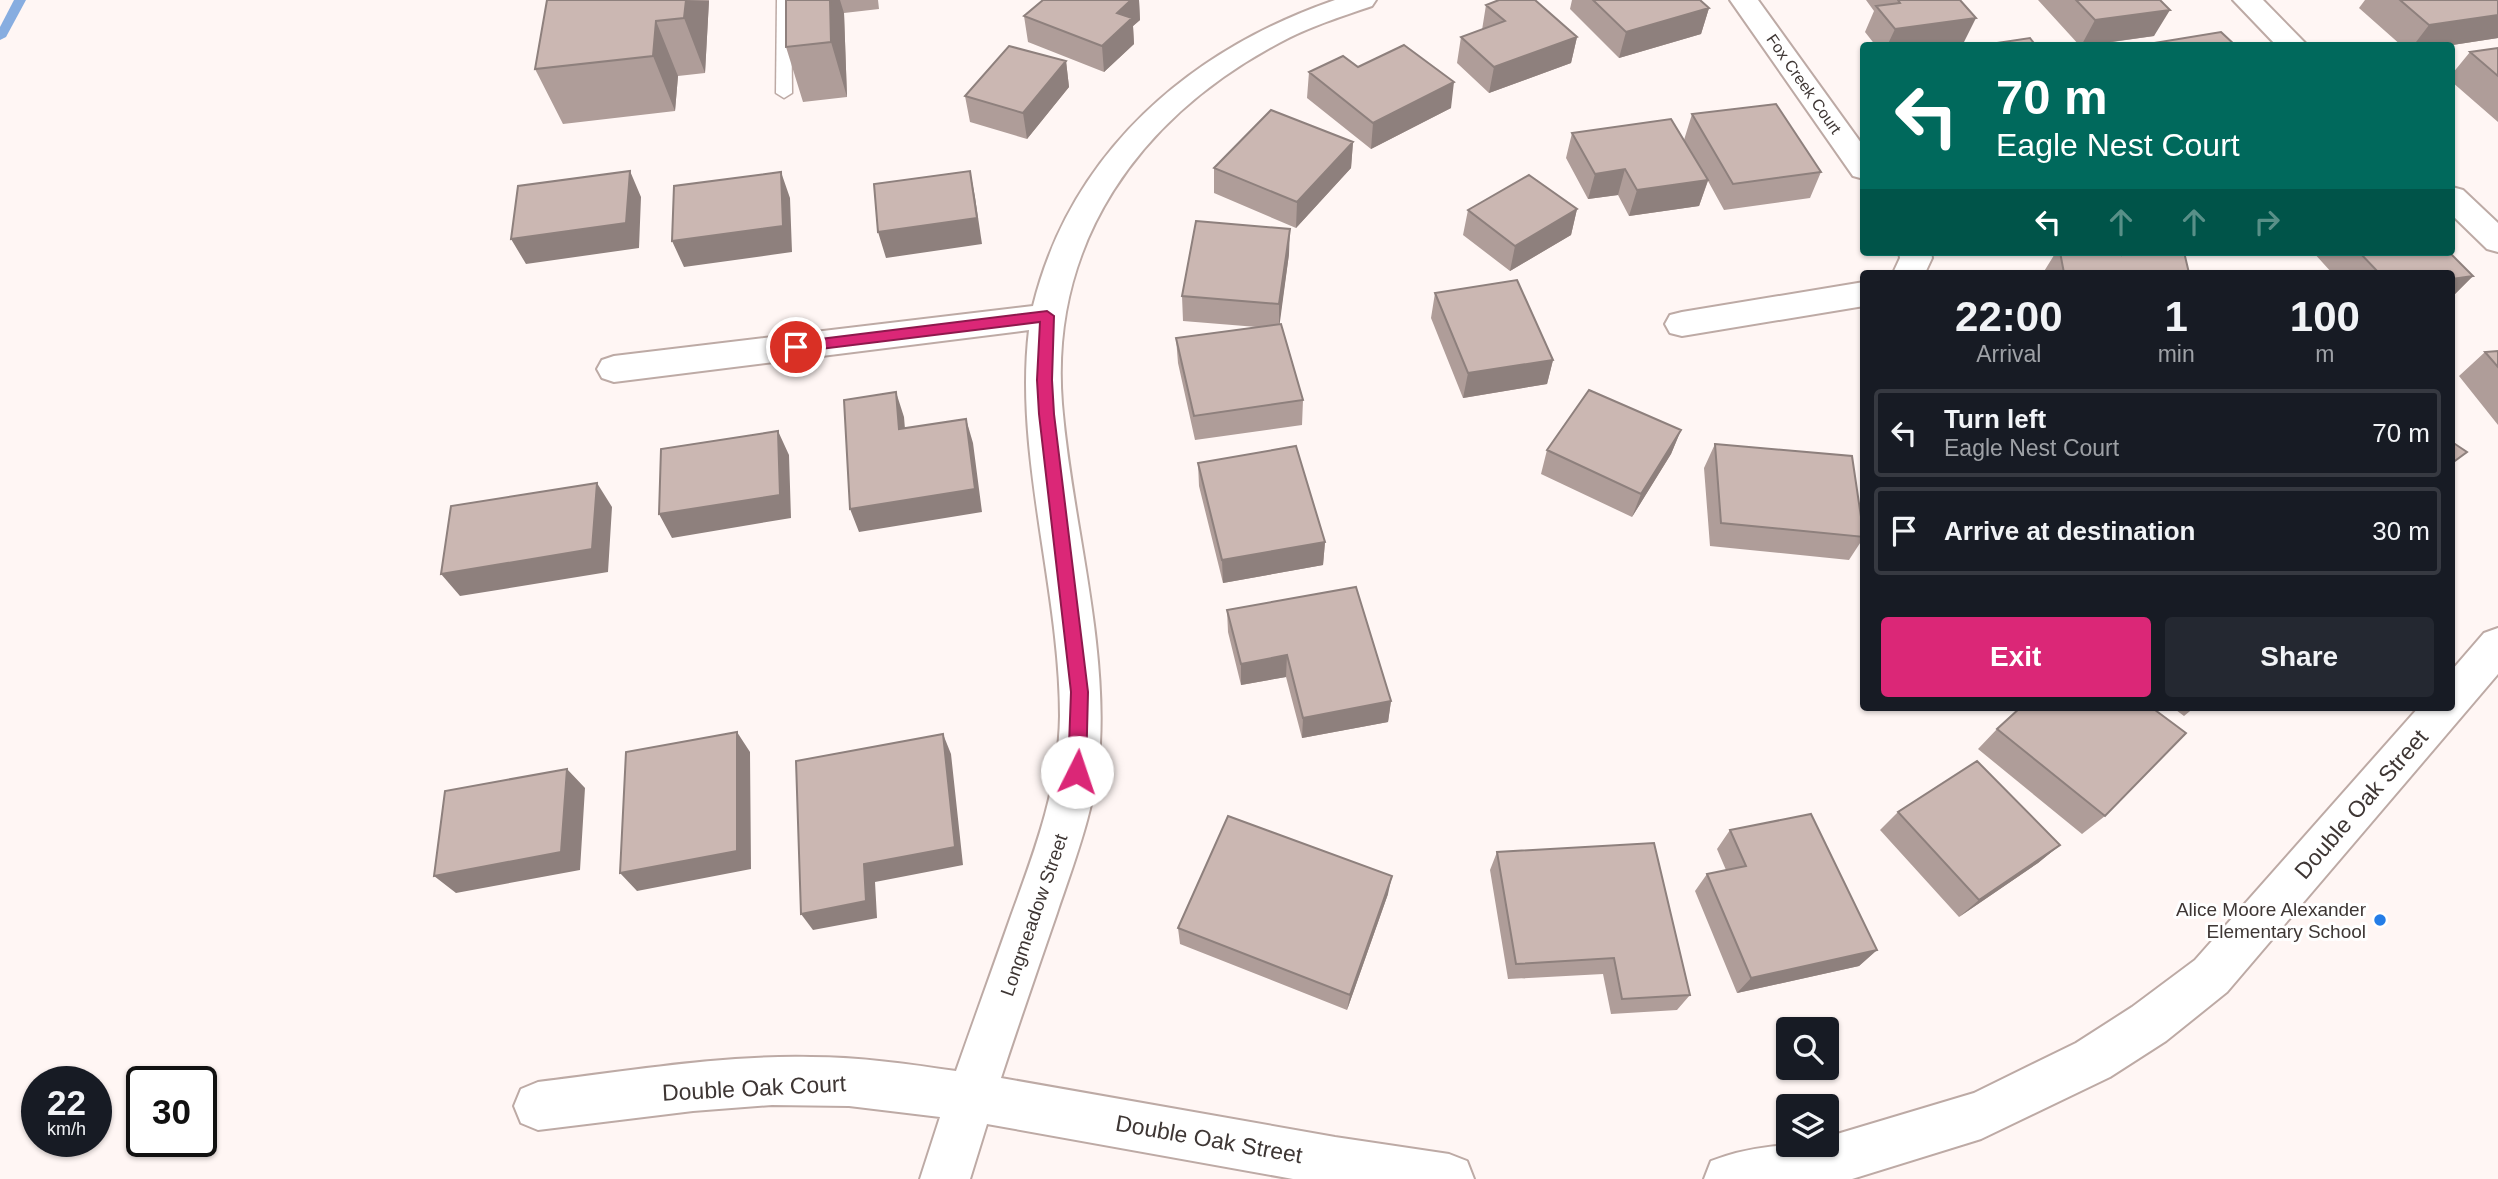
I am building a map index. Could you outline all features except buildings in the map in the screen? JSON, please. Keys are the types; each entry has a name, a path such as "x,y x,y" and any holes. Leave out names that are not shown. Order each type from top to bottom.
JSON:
{"street":[{"name":"Longmeadow Street","path":"945,1179 970,1098 1055,855 1077,772 1079,692 1044,380 1047,316 1069,241 1087,205 1106,177 1150,125 1177,99 1238,55 1301,22 1362,0"},
{"name":"Fox Creek Court","path":"1744,0 1860,163"},
{"path":"2247,0 2290,42"},
{"path":"2455,200 2498,241"},
{"path":"1682,324 1860,295"},
{"path":"614,369 1047,316"},
{"path":"2455,695 2498,645"},
{"name":"Double Oak Street","path":"1729,1179 1834,1160 1981,1115 2093,1059 2149,1024 2211,976 2442,711"},
{"name":"Double Oak Court","path":"538,1106 795,1081 887,1085 970,1098"},
{"name":"Double Oak Street","path":"970,1098 1448,1179"}],"lane":[{"path":"784,0 784,93"}],"waterway":[{"path":"0,37 20,0"}],"place":[{"name":"Alice Moore Alexander Elementary School","path":"2380,920"}],"route":[{"path":"796,347 1047,316 1044,380 1079,692 1077,772"}]}
